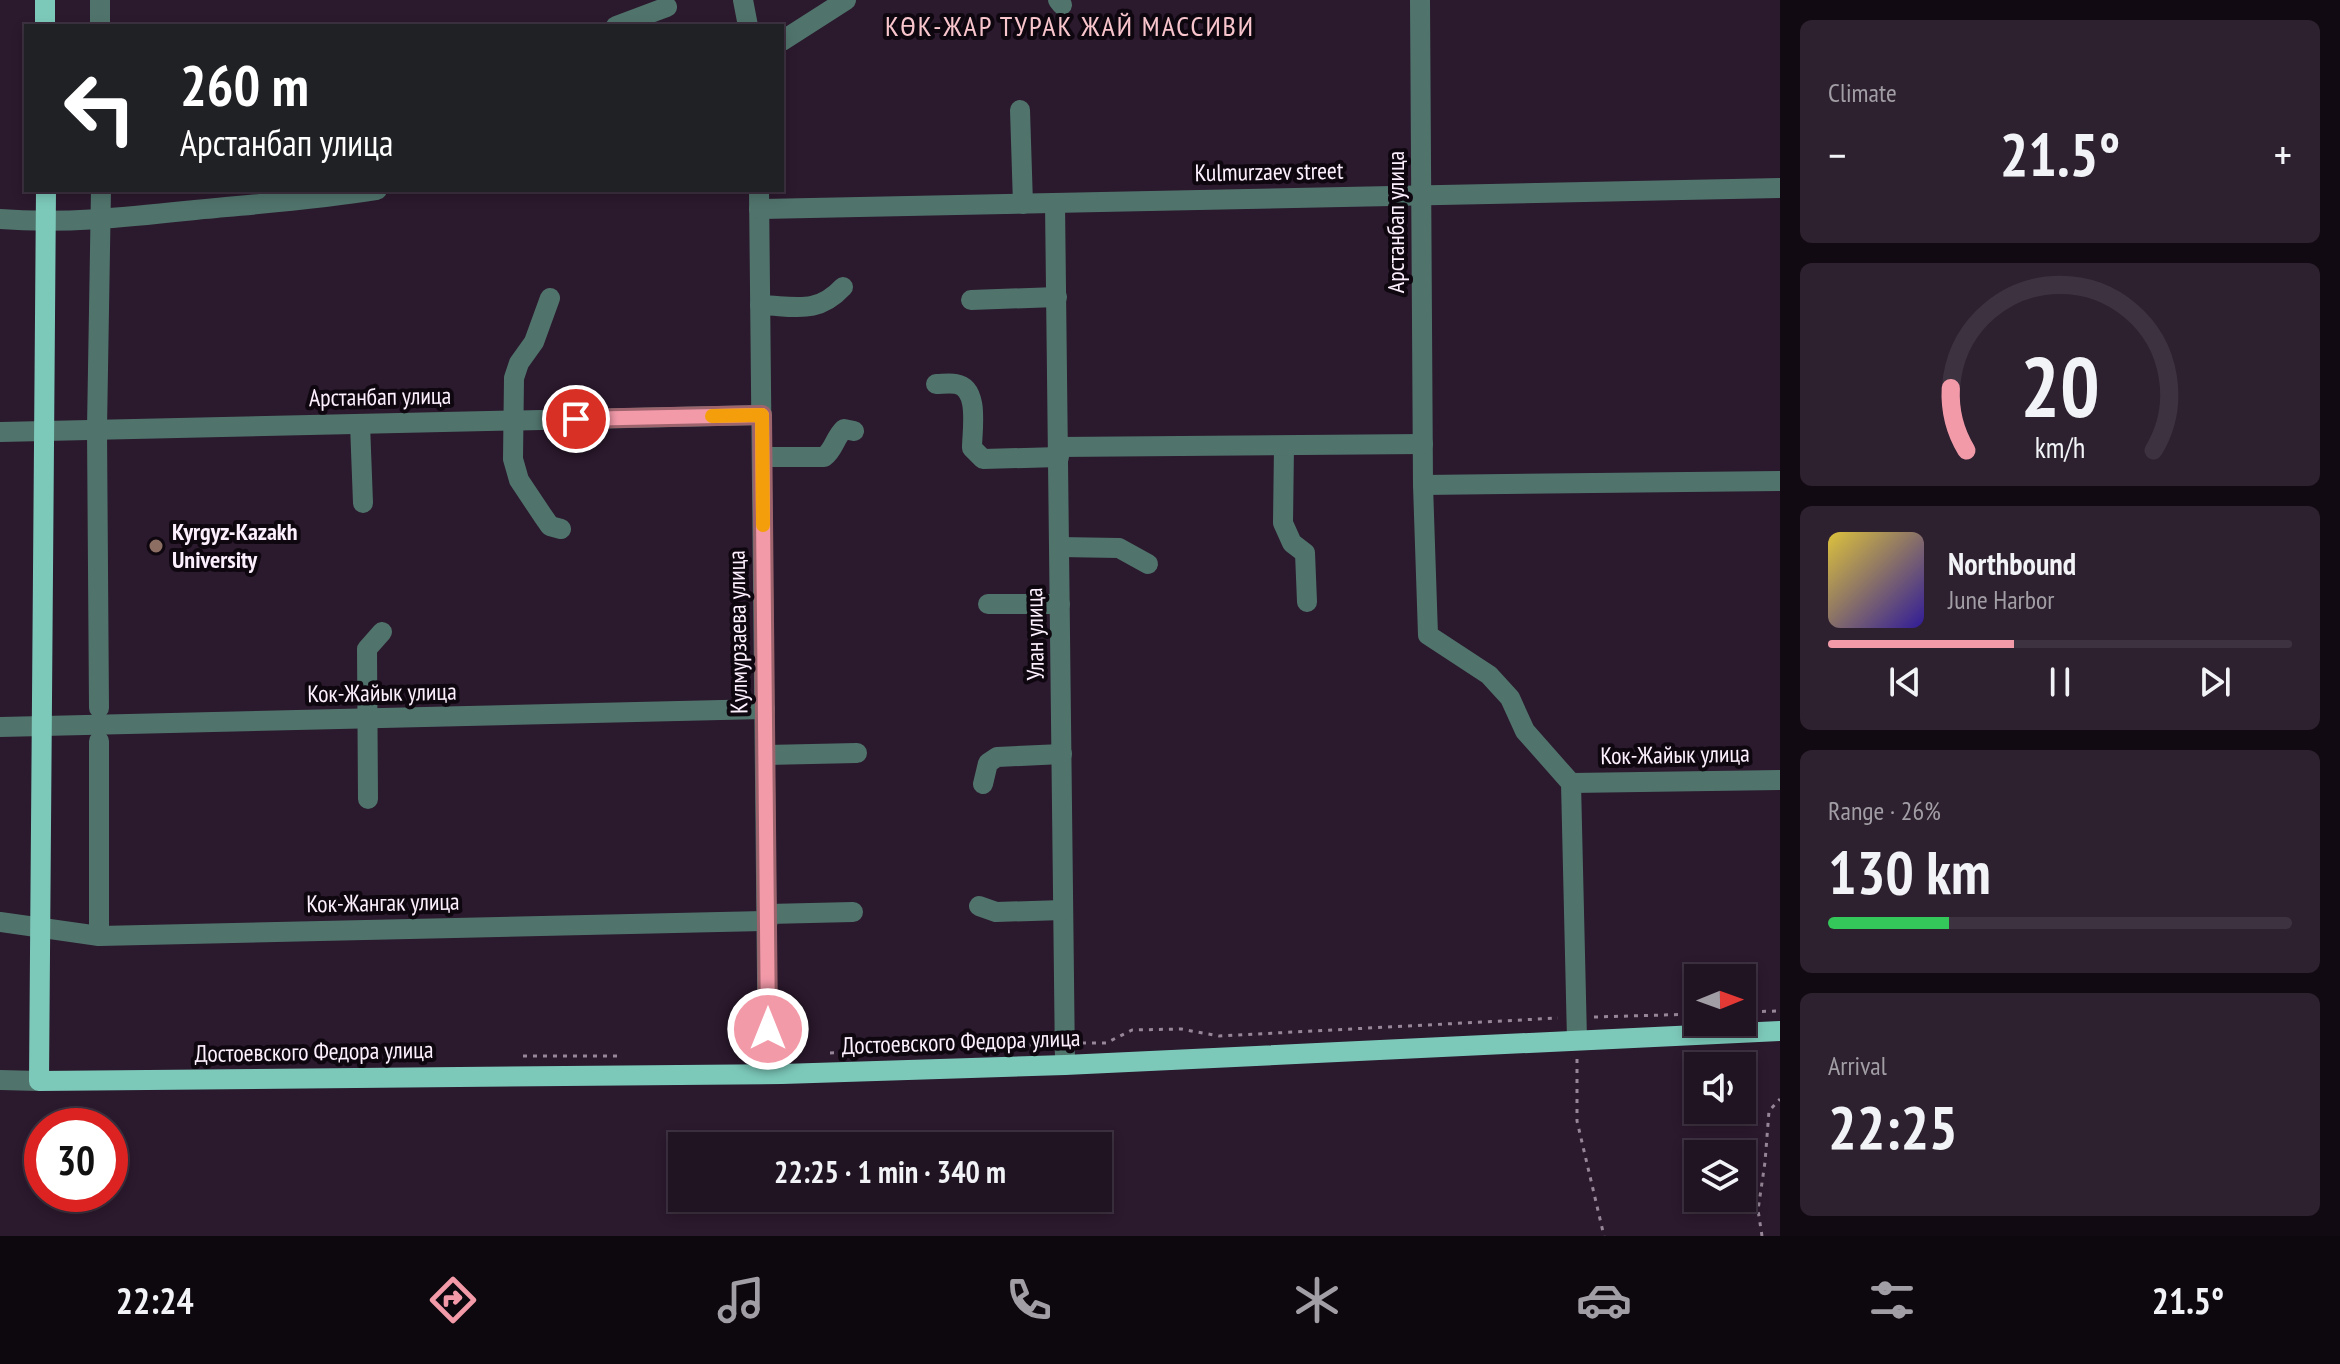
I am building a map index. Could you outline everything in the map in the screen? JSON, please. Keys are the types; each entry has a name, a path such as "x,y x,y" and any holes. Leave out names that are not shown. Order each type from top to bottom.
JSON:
{"main road":[{"path":"45,0 45,24"},
{"path":"39,1081 46,192"},
{"name":"Достоевского Федора улица","path":"39,1081 768,1074 1065,1065 1780,1031"}],"street":[{"path":"100,0 100,24"},
{"path":"743,0 748,24"},
{"path":"784,40 846,0"},
{"name":"Арстанбап улица","path":"1420,0 1423,485 1428,635 1489,675 1510,698 1525,731 1571,783"},
{"path":"623,24 668,11"},
{"path":"1020,110 1023,204"},
{"name":"Kulmurzaev street","path":"759,200 1023,204 1780,188"},
{"path":"99,708 97,429 101,192"},
{"path":"0,219 46,222 101,220 316,200 365,192"},
{"name":"Кулмурзаева улица","path":"759,200 768,1074"},
{"name":"Улан улица","path":"1055,203 1065,1065"},
{"path":"760,305 807,307 822,304 843,287"},
{"path":"971,300 1057,297"},
{"path":"550,298 534,342 519,363 514,378 513,459 519,480 550,526 561,529"},
{"path":"936,384 959,384 969,392 972,403 972,448 983,459 1058,452 1423,444"},
{"name":"Арстанбап улица","path":"0,432 762,415"},
{"path":"360,424 363,503"},
{"path":"762,457 824,457 830,453 836,436 844,429 854,431"},
{"path":"1284,446 1283,523 1292,543 1305,553 1307,602"},
{"path":"1423,485 1780,481"},
{"path":"1060,547 1119,548 1148,564"},
{"path":"988,604 1060,604"},
{"path":"368,799 367,649 382,632"},
{"name":"Кок-Жайык улица","path":"0,727 765,709"},
{"path":"99,741 99,936"},
{"path":"766,755 857,753"},
{"path":"983,784 988,763 997,757 1062,754"},
{"name":"Кок-Жайык улица","path":"1571,783 1780,780"},
{"path":"1571,783 1577,1040"},
{"path":"979,906 996,912 1063,910"},
{"name":"Кок-Жангак улица","path":"0,922 99,936 853,912"},
{"name":"Достоевского Федора улица","path":"0,1080 39,1081"}],"path":[{"path":"1756,1012 1780,1011"},
{"path":"830,1053 1106,1043 1132,1030 1181,1029 1219,1036 1684,1014"},
{"path":"1577,1040 1577,1121 1604,1236"},
{"path":"523,1056 630,1056"},
{"path":"1762,1236 1758,1210 1769,1111 1780,1099"}],"slow traffic":[{"path":"712,416 762,415 763,525"}],"place":[{"name":"Kyrgyz-Kazakh University","path":"156,546"}],"district":[{"name":"КӨК-ЖАР ТУРАК ЖАЙ МАССИВИ","path":"1070,26"}],"route":[{"path":"576,419 762,415 768,1029"}]}
